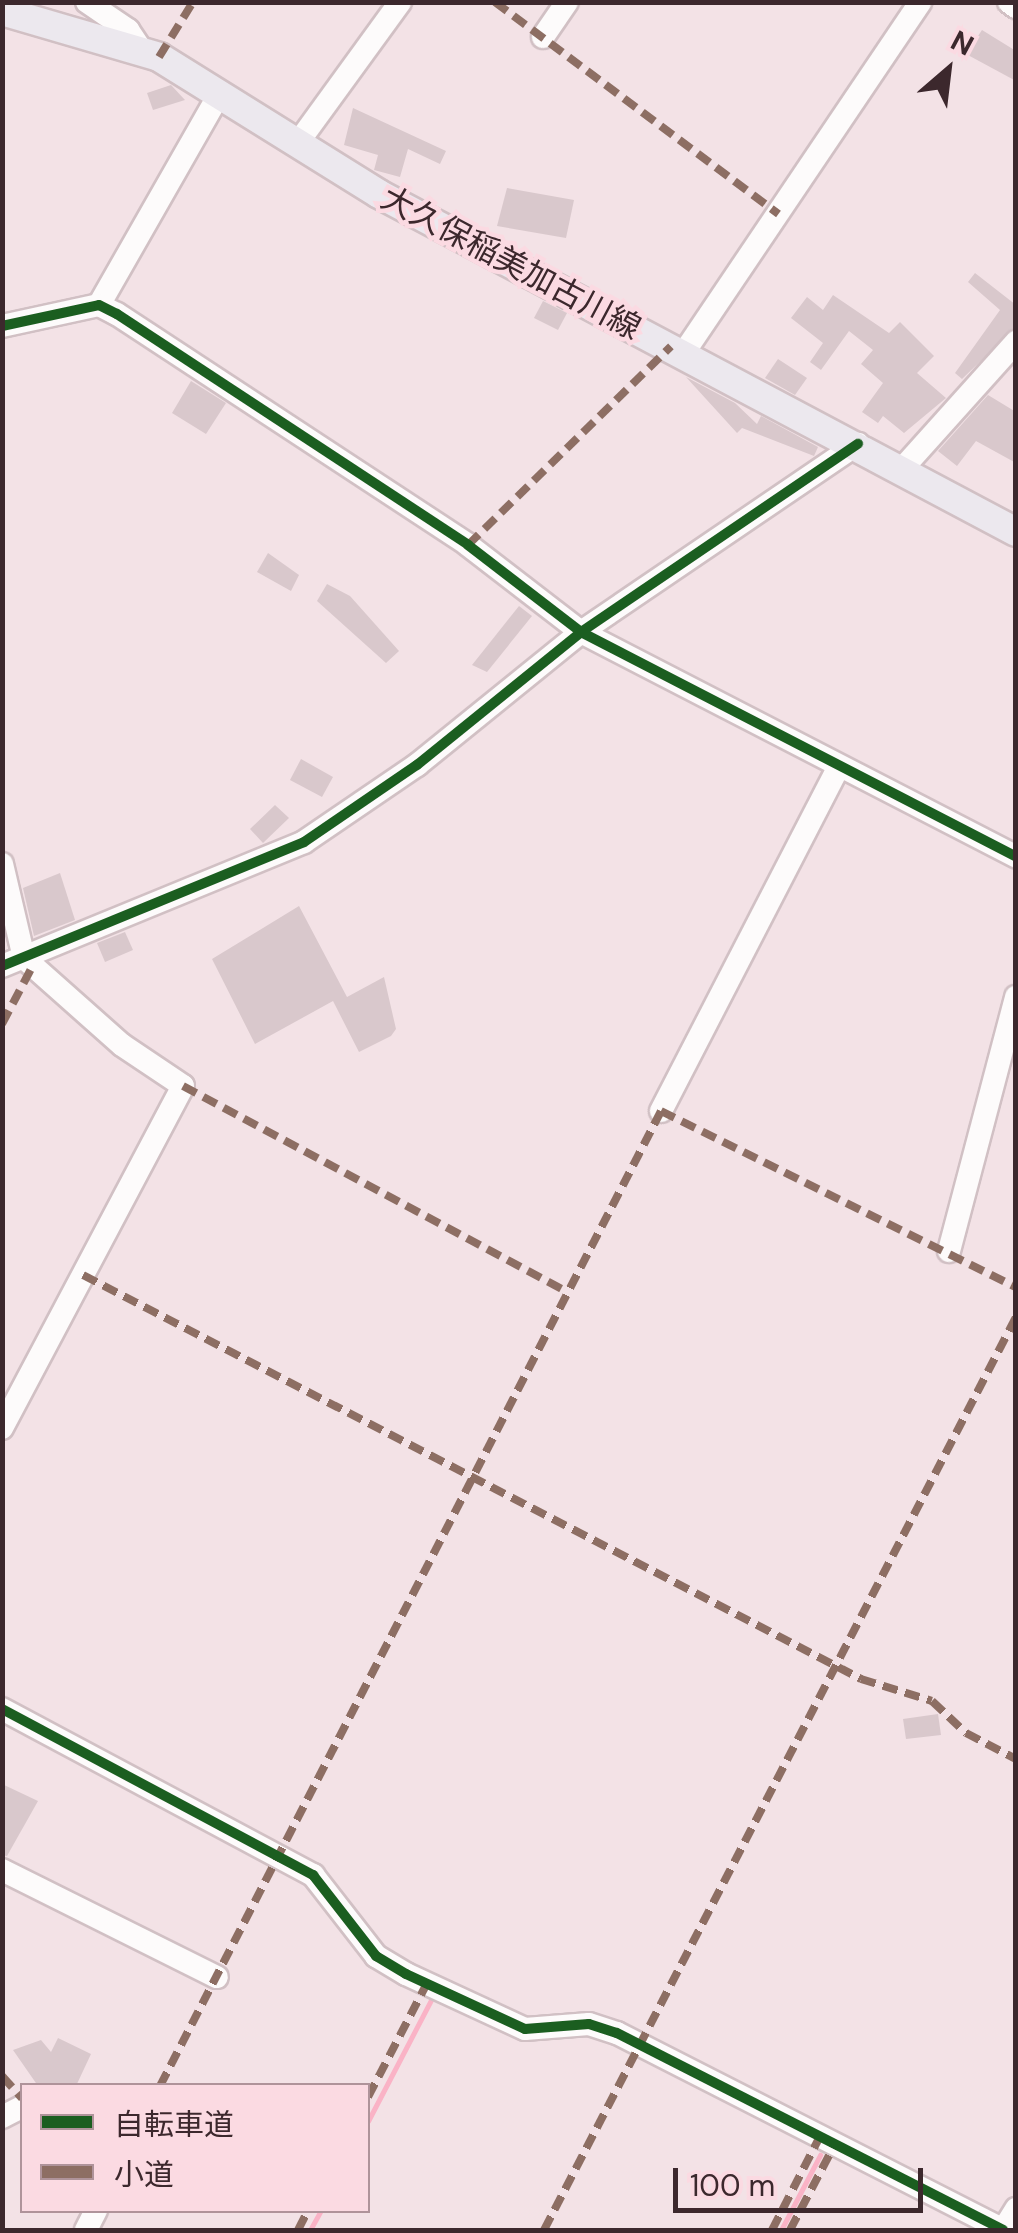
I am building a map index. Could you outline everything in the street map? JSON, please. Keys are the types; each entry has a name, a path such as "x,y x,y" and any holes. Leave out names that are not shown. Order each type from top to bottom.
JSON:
{"main road":[{"name":"大久保稲美加古川線","path":"2,10 141,49 220,93 297,144 1016,532"}],"street":[{"path":"87,2 128,30 141,49"},
{"path":"297,144 400,2"},
{"path":"542,36 567,2"},
{"path":"683,354 920,2"},
{"path":"1008,2 1016,7"},
{"path":"98,304 220,93"},
{"path":"2,326 98,304 414,508 581,632 1016,857"},
{"path":"902,469 1016,342"},
{"path":"13,962 304,842 416,765 581,632 858,444"},
{"path":"661,1111 838,768"},
{"path":"2,864 13,962 184,1086 2,1428"},
{"path":"948,1251 1016,997"},
{"path":"2,1709 313,1875 376,1956 406,1974 525,2029 589,2024 617,2033 1003,2230 1016,2209"},
{"path":"2,1870 218,1977"}],"building":[{"path":"982,30 1016,51 1016,81 966,54"},
{"path":"171,85 185,100 153,110 147,93"},
{"path":"353,108 446,151 440,164 408,149 400,177 374,170 378,155 344,145"},
{"path":"507,188 574,200 566,238 497,226"},
{"path":"975,273 1016,305 1016,327 962,379 955,373 1000,310 968,282"},
{"path":"833,295 889,333 900,322 934,356 917,373 946,398 904,433 883,416 878,423 862,412 883,383 861,364 873,350 849,331 821,370 810,362 823,343 791,318 807,297 823,310"},
{"path":"543,301 567,313 558,330 534,318"},
{"path":"778,359 807,378 795,395 765,378"},
{"path":"686,377 735,403 757,424 761,416 818,447 814,456 742,428 737,433"},
{"path":"191,381 226,403 206,434 172,413"},
{"path":"988,395 1016,412 1016,463 976,441 957,466 938,451"},
{"path":"268,553 299,575 291,591 257,572"},
{"path":"327,584 350,596 399,651 386,663 317,601"},
{"path":"519,606 532,616 487,672 472,665"},
{"path":"301,759 333,777 322,797 290,780"},
{"path":"275,805 289,818 263,843 250,829"},
{"path":"60,873 75,920 34,936 23,888"},
{"path":"299,906 347,997 384,977 396,1029 391,1036 359,1052 333,1001 255,1044 212,959"},
{"path":"125,932 133,950 105,962 97,943"},
{"path":"938,1714 941,1735 906,1739 903,1719"},
{"path":"2,1784 38,1801 7,1856 2,1855"},
{"path":"58,2038 91,2054 77,2083 36,2083 13,2050 41,2040 51,2052"}],"waterway":[{"path":"370,2117 431,2000"},
{"path":"781,2230 820,2155"},
{"path":"310,2230 319,2213"}],"marked path":[{"path":"159,57 193,2"},
{"path":"495,2 778,214"},
{"path":"468,545 671,346"},
{"path":"2,1024 32,967"},
{"path":"183,1086 566,1291"},
{"path":"162,2083 661,1111 1016,1287"},
{"path":"83,1275 861,1679 932,1701 966,1733 1016,1759"},
{"path":"544,2230 1016,1317"},
{"path":"370,2093 427,1983"},
{"path":"2,2076 20,2096"},
{"path":"772,2230 819,2138"},
{"path":"790,2230 834,2146"},
{"path":"298,2230 306,2213"}],"cycle path":[{"path":"2,326 99,305 117,314 468,545 581,632 1016,857"},
{"path":"2,966 304,842 417,765 581,632 858,444"},
{"path":"2,1709 313,1875 376,1956 406,1974 525,2029 589,2024 617,2033 1003,2230"}]}
